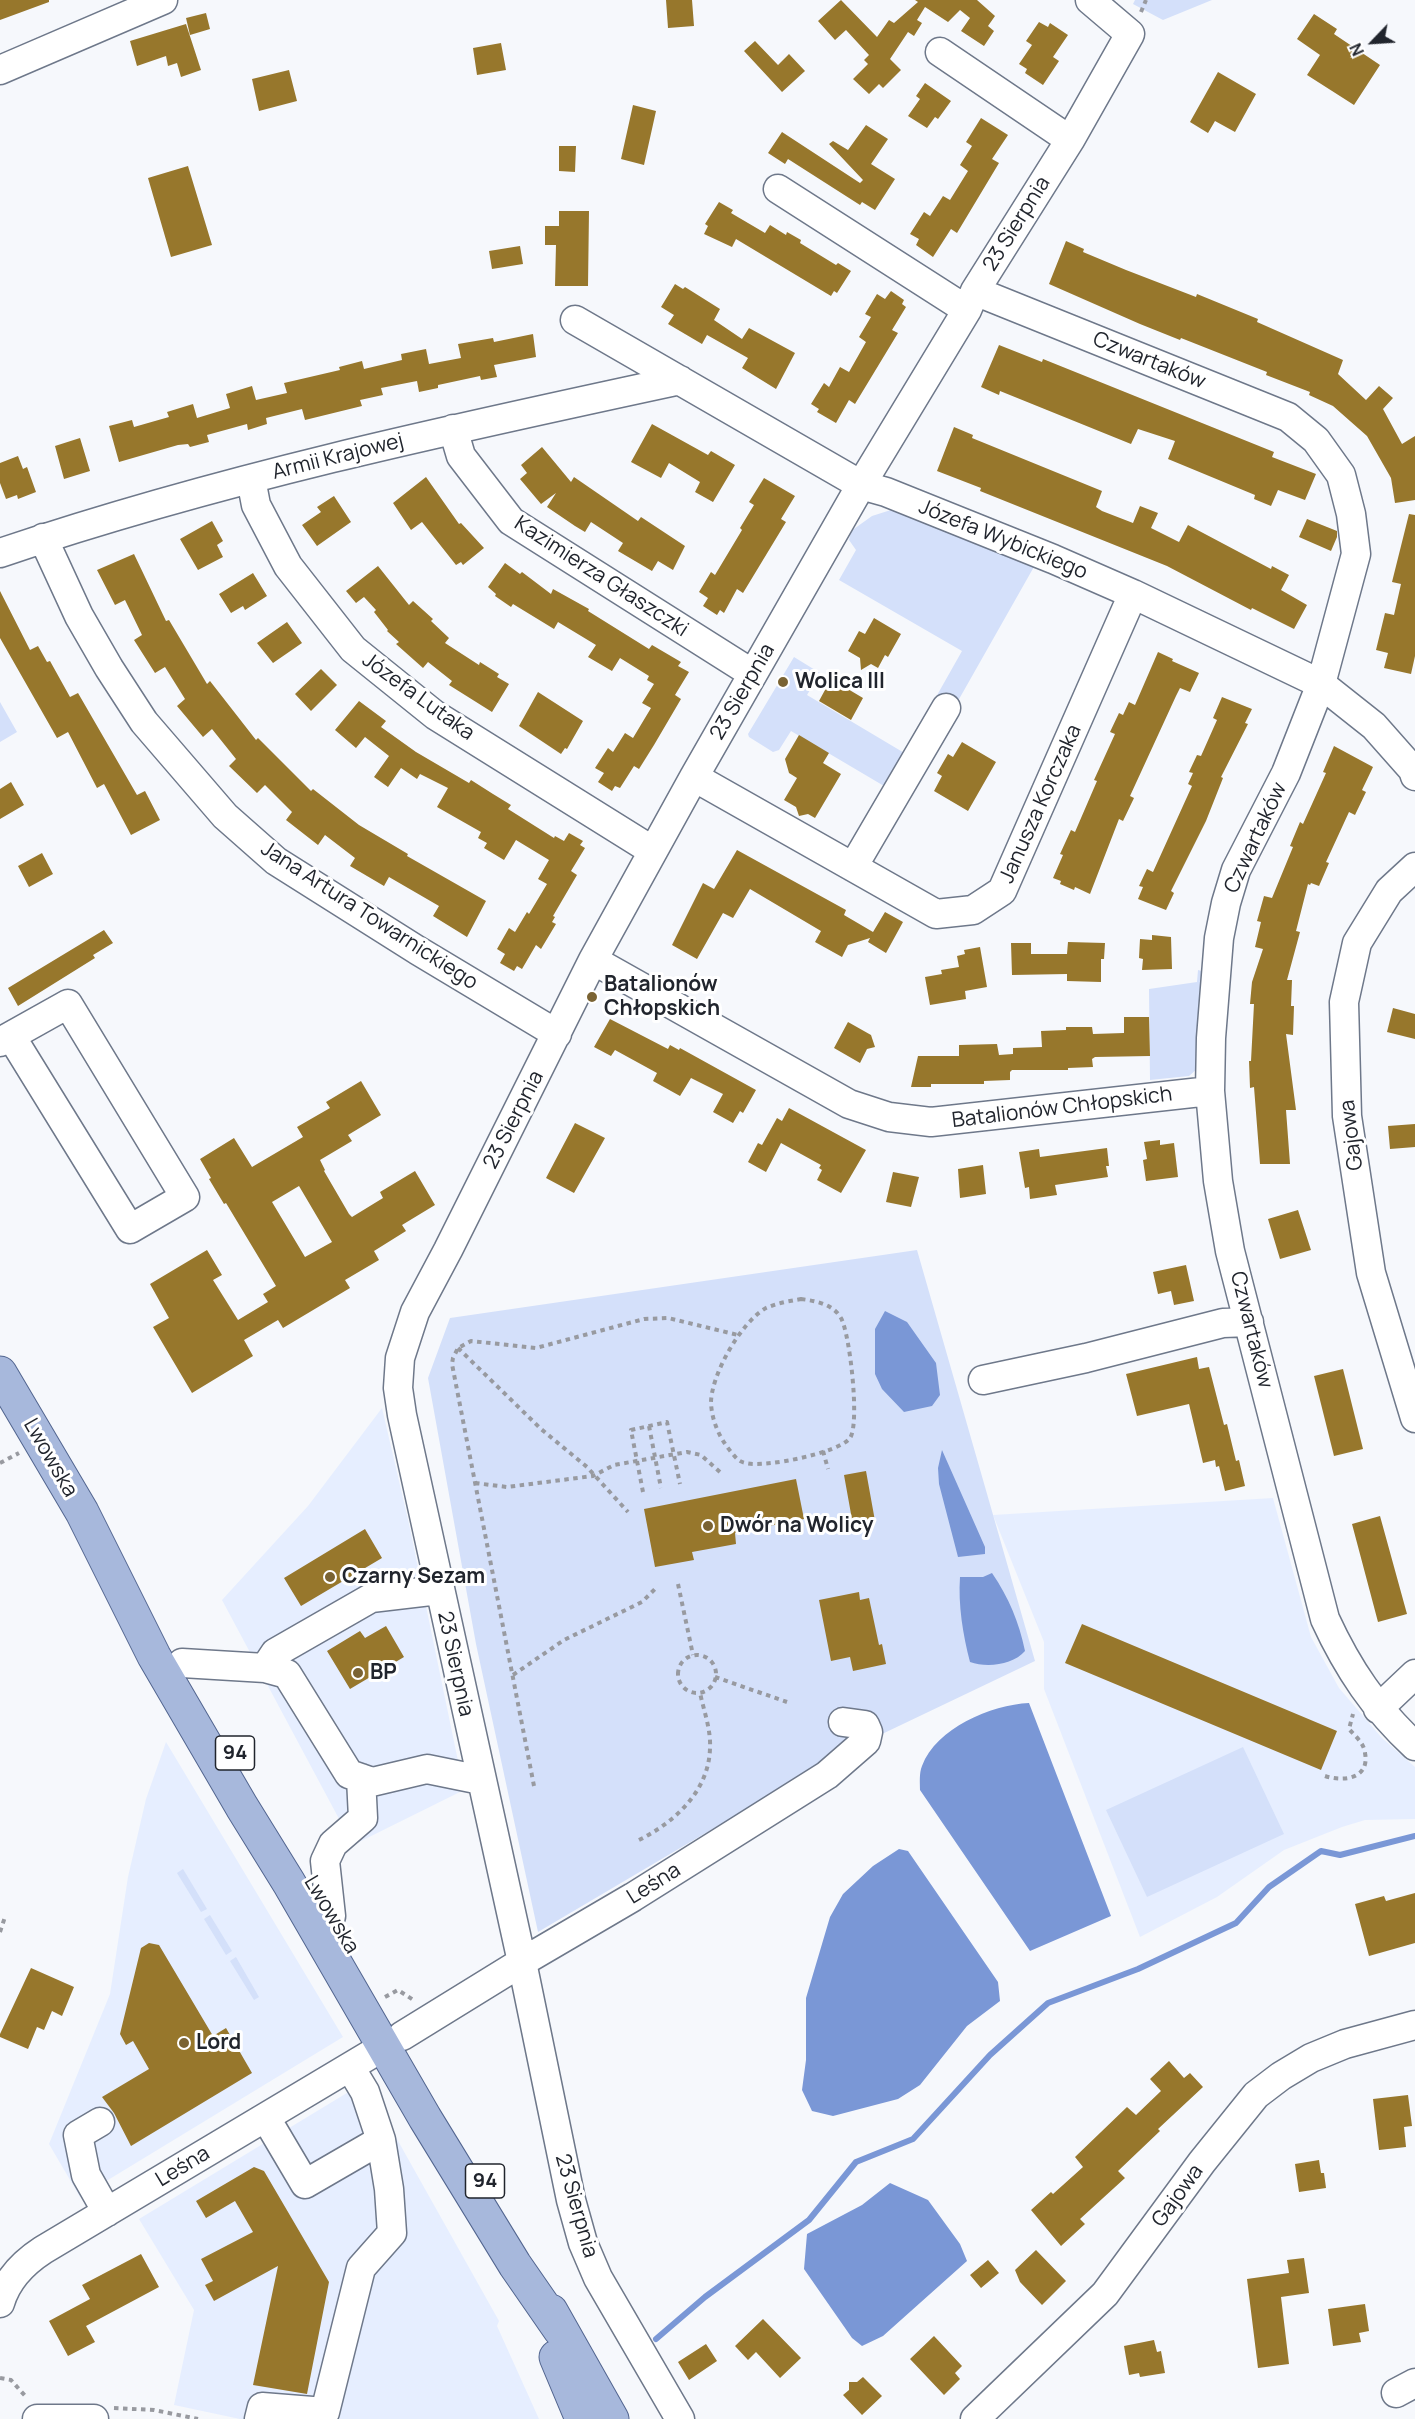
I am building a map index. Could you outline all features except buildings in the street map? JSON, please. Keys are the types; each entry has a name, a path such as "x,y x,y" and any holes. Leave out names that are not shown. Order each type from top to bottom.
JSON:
{"main road":[{"name":"Lwowska","path":"0,1372 82,1512 182,1663 381,2000 392,2041 515,2265 560,2330"},
{"name":"Lwowska","path":"82,1512 154,1656 242,1807 490,2189 560,2330 612,2419"},
{"path":"515,2265 582,2419"}],"street":[{"path":"0,70 163,0"},
{"name":"23 Sierpnia","path":"680,2419 598,2278 583,2243 571,2200 522,1962 402,1415 398,1388 400,1358 415,1312 593,960 653,851 861,485 1070,140 1130,34 1090,0"},
{"path":"940,52 1070,140"},
{"path":"778,189 971,300"},
{"name":"Czwartaków","path":"971,300 1288,417 1316,440 1341,475 1351,514 1356,554 1321,684 1286,773 1236,870 1226,903 1219,938 1211,1038 1210,1091 1218,1181 1230,1251 1325,1619 1354,1675 1366,1709"},
{"name":"Józefa Wybickiego","path":"575,320 861,485 886,492 1053,559 1133,594 1321,684 1374,726 1413,770 1415,776"},
{"name":"Armii Krajowej","path":"0,553 43,538 251,479 453,429 680,380"},
{"name":"Kazimierza Głaszczki","path":"453,429 461,456 511,520 753,674"},
{"name":"Józefa Lutaka","path":"251,479 256,505 288,566 353,649 435,715 653,851"},
{"name":"Jana Artura Towarnickiego","path":"43,538 78,616 138,713 183,770 225,816 276,861 417,950 557,1034"},
{"name":"Janusza Korczaka","path":"694,777 936,914 973,910 1002,891 1133,594"},
{"path":"853,867 946,708"},
{"name":"Gajowa","path":"1415,867 1389,891 1357,943 1344,1002 1347,1116 1371,1273 1415,1418"},
{"name":"Batalionów Chłopskich","path":"593,960 849,1104 889,1117 931,1122 1210,1091"},
{"path":"68,1004 185,1197 130,1230 5,1039 68,1004"},
{"path":"982,1380 1086,1358 1223,1323 1249,1322"},
{"path":"265,1668 275,1653 371,1598 439,1590"},
{"path":"182,1663 265,1668 287,1674 349,1774 372,1782 427,1769 481,1780"},
{"path":"1415,1674 1366,1709 1415,1746"},
{"name":"Leśna","path":"0,2303 11,2279 32,2258 633,1897 826,1775 866,1741 868,1732 865,1725 843,1722"},
{"path":"331,1916 326,1861 333,1844 363,1818 361,1778"},
{"path":"479,1988 495,1990 530,2009"},
{"name":"Gajowa","path":"975,2419 1105,2294 1202,2162 1256,2096 1281,2076 1311,2058 1345,2044 1415,2025"},
{"path":"259,2419 262,2407 325,2412 361,2268 392,2233 389,2189 381,2140 364,2092 350,2067"},
{"path":"266,2118 305,2184 381,2140"},
{"path":"100,2122 78,2135 86,2175 107,2212"},
{"path":"37,2419 94,2419"}],"path":[{"path":"801,1299 826,1304 841,1317 848,1339 852,1367 854,1424 853,1431 846,1442 824,1451 790,1460 753,1465 743,1463 732,1454 716,1426 711,1396 719,1374 738,1335 757,1314 768,1307 801,1299"},
{"path":"534,1786 453,1358 458,1348 471,1341 479,1340 536,1348 644,1319 668,1318 738,1335"},
{"path":"458,1348 541,1429 586,1467 628,1512"},
{"path":"643,1492 631,1430 667,1422 680,1484"},
{"path":"649,1426 661,1488"},
{"path":"824,1451 828,1469"},
{"path":"475,1483 507,1487 593,1476 614,1466 687,1452 700,1455 720,1472"},
{"path":"678,1584 693,1655"},
{"path":"513,1675 564,1640 642,1602 655,1589"},
{"path":"693,1655 708,1658 715,1669 716,1677 711,1687 700,1693 694,1693 683,1687 678,1676 680,1664 693,1655"},
{"path":"716,1677 788,1702"},
{"path":"639,1840 670,1820 702,1785 710,1747 700,1693"},
{"path":"1324,1776 1344,1780 1354,1777 1363,1768 1365,1751 1349,1729 1353,1719 1366,1709"},
{"path":"0,1932 5,1917"},
{"path":"381,2000 398,1990 415,2001 425,1995"}],"shaded area":[{"path":"1135,0 1212,0 1163,20 1133,4"},
{"path":"894,509 1035,565 954,708 936,697 962,651 839,580 856,550 849,540 851,531 872,516"},
{"path":"794,657 820,673 807,695 906,754 884,786 791,731 779,750 773,752 749,737 748,734"},
{"path":"0,702 17,732 0,742"},
{"path":"1198,970 1205,972 1197,1069 1189,1076 1150,1080 1149,989 1197,982"},
{"path":"917,1250 1035,1661 836,1756 538,1932 476,1644 428,1378 450,1318"},
{"path":"382,1408 409,1524 464,1790 353,1845 222,1600 308,1506"},
{"path":"1273,1498 1311,1637 1339,1688 1382,1738 1415,1767 1415,1819 1365,1820 1284,1850 1217,1897 1140,1937 1044,1689 1044,1642 993,1515"},
{"path":"166,1742 343,2037 80,2197 49,2144 110,1994 128,1877 146,1799"},
{"path":"1243,1747 1284,1834 1147,1897 1106,1810"},
{"path":"183,1869 207,1909 201,1912 177,1873"},
{"path":"210,1915 232,1951 226,1955 204,1919"},
{"path":"236,1957 259,1997 254,2000 230,1961"},
{"path":"365,2082 499,2321 497,2326 539,2419 240,2419 174,2405 194,2310 139,2219"}],"water":[{"path":"885,1311 907,1322 936,1363 940,1395 932,1406 904,1412 882,1389 875,1374 875,1329"},
{"path":"942,1450 985,1547 985,1554 958,1557 939,1484 938,1468"},
{"path":"992,1573 1013,1610 1025,1651 1007,1662 984,1665 970,1662 962,1620 960,1577 983,1577"},
{"path":"1029,1703 1111,1916 1030,1951 920,1790 921,1769 929,1752 939,1740 966,1721 982,1714 998,1708"},
{"path":"899,1849 908,1851 998,1982 1000,2001 967,2026 920,2085 898,2099 833,2116 812,2111 802,2090 806,2060 806,1998 830,1917 843,1894 873,1866"},
{"path":"890,2183 928,2200 960,2244 967,2261 883,2336 862,2346 852,2338 804,2269 807,2234 862,2205"}],"waterway":[{"path":"656,2339 705,2297 809,2220 856,2162 913,2139 990,2055 1048,2003 1138,1969 1236,1923 1269,1887 1321,1851 1340,1855 1415,1836"}],"place":[{"name":"Wolica III","path":"783,682"},
{"name":"Batalionów Chłopskich","path":"592,997"},
{"name":"Dwór na Wolicy","path":"708,1526"},
{"name":"Czarny Sezam","path":"330,1577"},
{"name":"BP","path":"358,1673"},
{"name":"Lord","path":"184,2043"}]}
